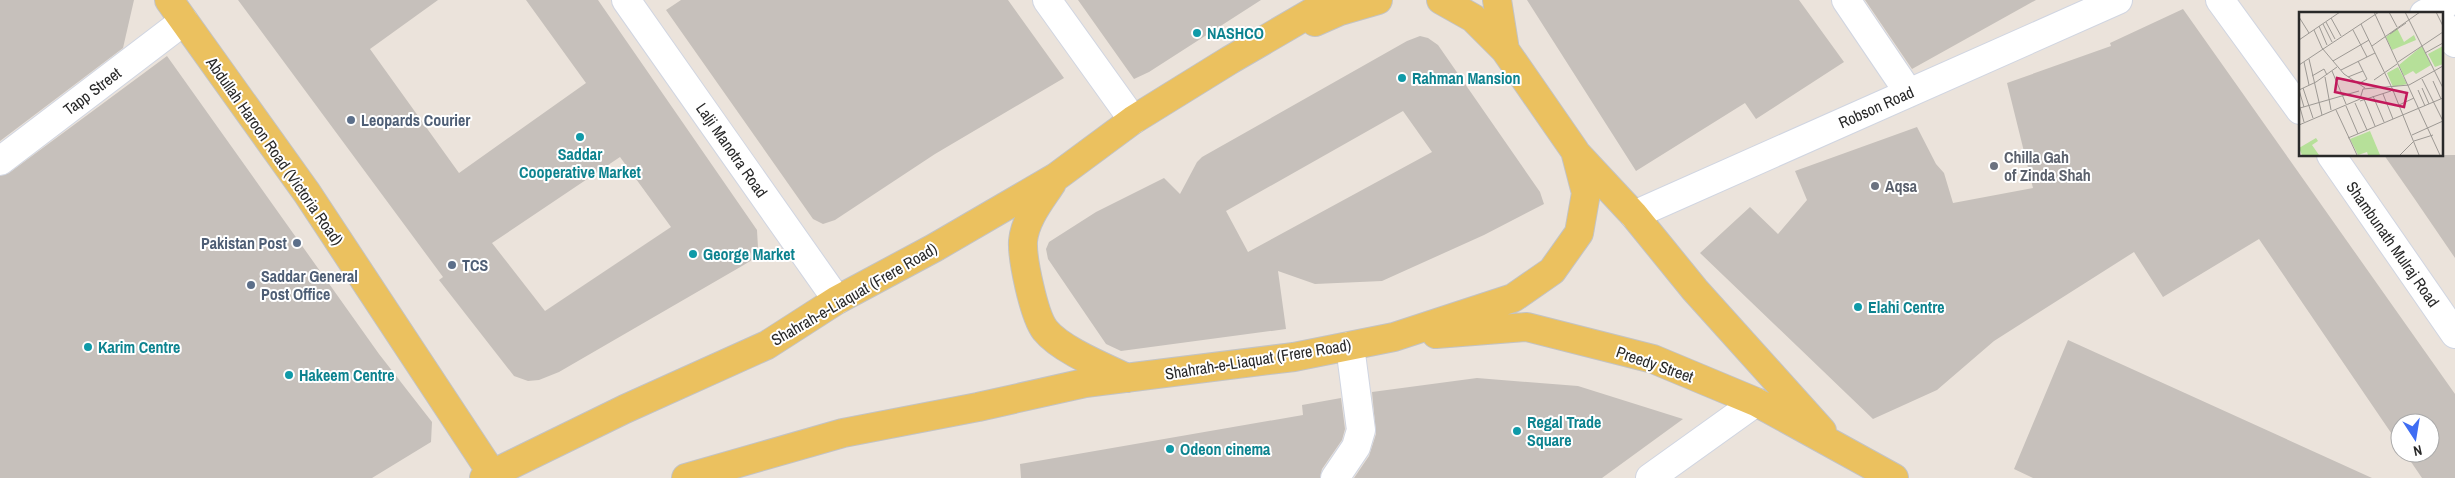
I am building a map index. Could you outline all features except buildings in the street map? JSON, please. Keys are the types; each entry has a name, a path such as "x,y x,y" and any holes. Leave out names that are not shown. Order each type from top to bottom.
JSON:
{"main road":[{"name":"Shahrah-e-Liaquat (Frere Road)","path":"490,477 625,409 767,345 837,300 934,248 1056,177 1134,120 1230,60 1333,0"},
{"path":"1230,60 1340,11 1378,0"},
{"path":"1441,0 1473,18 1505,50"},
{"name":"Shahrah-e-Liaquat (Frere Road)","path":"691,477 842,433 978,407 1085,383 1294,357 1394,337 1513,298 1552,271 1579,233 1586,193 1575,151 1505,50 1497,0"},
{"name":"Abdullah Haroon Road (Victoria Road)","path":"177,11 307,194 490,477"},
{"path":"1575,151 1634,214 1695,290 1838,449"},
{"path":"1056,177 1032,214 1023,241 1030,292 1045,330 1076,354 1127,378"},
{"name":"Preedy Street","path":"1394,337 1527,327 1653,359 1756,402 1838,449 1894,478"}],"street":[{"name":"Lalji Manotra Road","path":"626,0 837,300"},
{"path":"1047,0 1134,120"},
{"path":"1846,0 1909,93"},
{"name":"Robson Road","path":"1634,214 2118,0"},
{"path":"2220,0 2296,97"},
{"name":"Tapp Street","path":"0,161 177,11"},
{"path":"2442,19 2455,44"},
{"name":"Shambunath Mulraj Road","path":"2332,156 2455,334"},
{"path":"1335,478 1356,447 1361,430 1350,346"},
{"path":"1650,478 1756,402"}],"place":[{"name":"NASHCO","path":"1197,33"},
{"name":"Rahman Mansion","path":"1402,78"},
{"name":"Leopards Courier","path":"351,120"},
{"name":"Saddar Cooperative Market","path":"580,137"},
{"name":"Chilla Gah of Zinda Shah","path":"1994,166"},
{"name":"Aqsa","path":"1875,186"},
{"name":"Pakistan Post","path":"297,243"},
{"name":"George Market","path":"693,254"},
{"name":"TCS","path":"452,265"},
{"name":"Saddar General Post Office","path":"251,285"},
{"name":"Elahi Centre","path":"1858,307"},
{"name":"Karim Centre","path":"88,347"},
{"name":"Hakeem Centre","path":"289,375"},
{"name":"Regal Trade Square","path":"1517,431"},
{"name":"Odeon cinema","path":"1170,449"}]}
